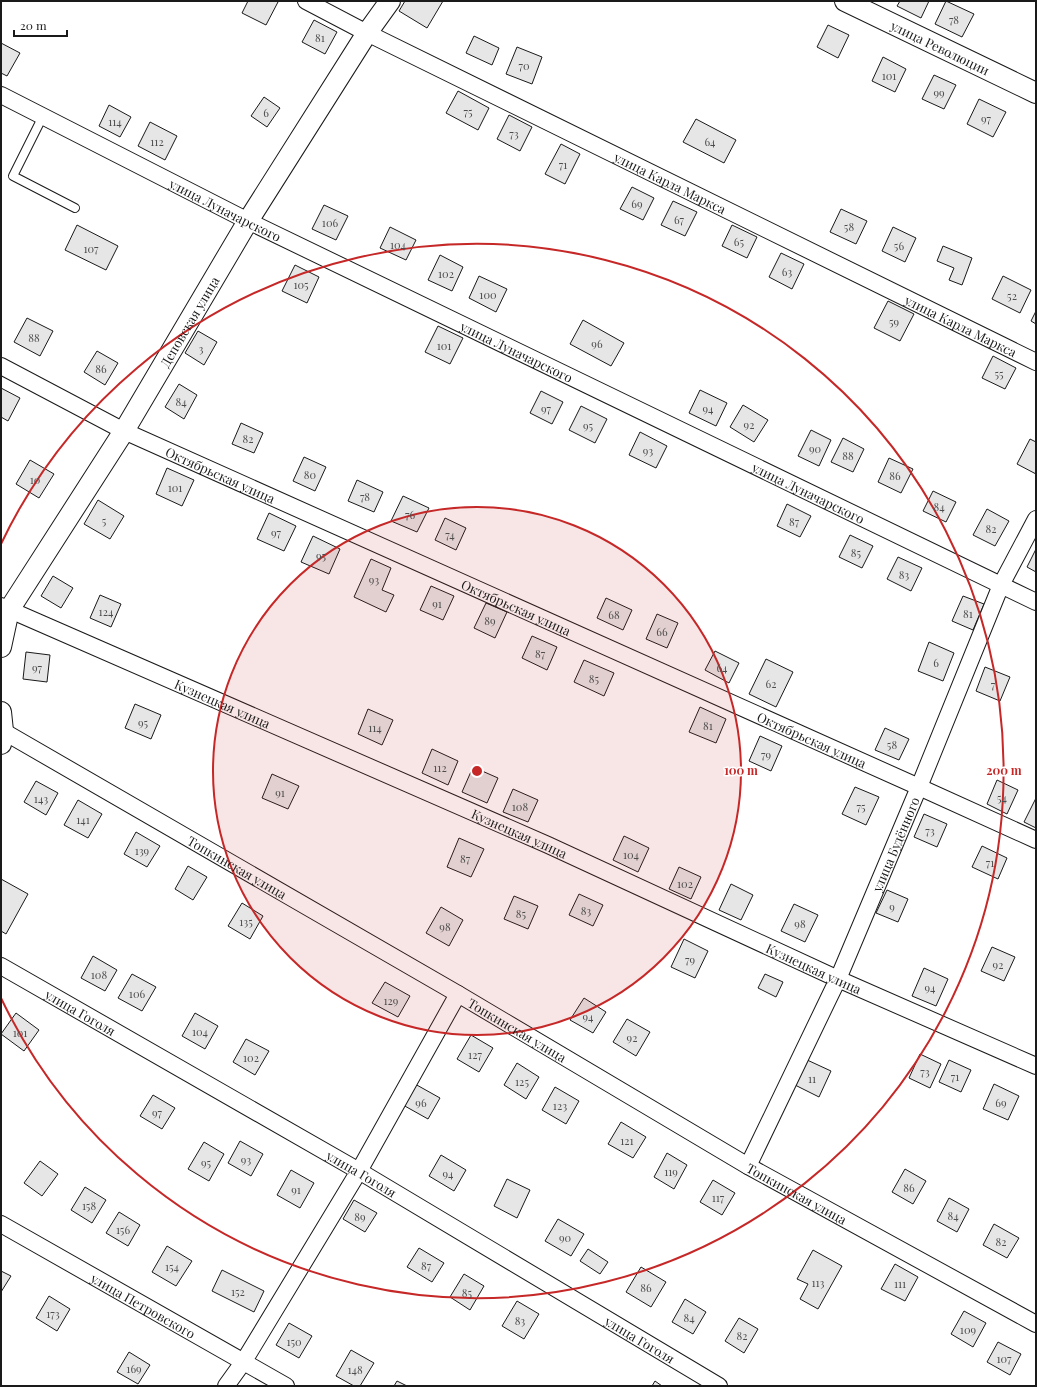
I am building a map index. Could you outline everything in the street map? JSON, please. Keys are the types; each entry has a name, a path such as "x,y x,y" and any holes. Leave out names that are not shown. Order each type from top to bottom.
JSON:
{"street":[{"name":"улица Карла Маркса","path":"306,1 367,33 1036,362"},
{"name":"Деповская улица","path":"1,647 5,608 124,431 248,221 367,33 390,1"},
{"name":"улица Революции","path":"845,1 1036,93"},
{"name":"улица Луначарского","path":"1,95 248,221 1036,602"},
{"name":"Октябрьская улица","path":"1,366 124,431 1036,840"},
{"name":"улица Будённого","path":"748,1166 838,979 919,787 1001,585 1036,519"},
{"name":"Кузнецкая улица","path":"5,608 548,845 838,979 1036,1066"},
{"name":"Топкинская улица","path":"2,729 458,994 748,1166 1036,1324"},
{"name":"улица Гоголя","path":"1,966 359,1171 719,1386"},
{"path":"226,1386 244,1361 359,1171 458,994"},
{"name":"улица Петровского","path":"1,1224 286,1386"}],"lane":[{"path":"43,116 13,176 75,208"}],"building":[{"path":"248,1 278,2 266,25 242,13"},
{"path":"405,1 443,1 427,28 399,11"},
{"path":"900,1 929,1 921,18 897,6"},
{"path":"946,1 974,14 962,37 935,24"},
{"path":"314,20 337,32 325,54 302,42"},
{"path":"828,25 849,35 838,58 817,47"},
{"path":"474,36 499,48 492,65 466,53"},
{"path":"1,43 20,53 7,76 1,73"},
{"path":"517,47 542,57 532,84 506,74"},
{"path":"883,57 906,69 895,92 872,81"},
{"path":"934,75 956,85 944,109 922,99"},
{"path":"458,91 489,108 478,130 446,113"},
{"path":"264,97 280,108 267,127 251,116"},
{"path":"979,99 1006,112 993,137 967,124"},
{"path":"109,105 131,117 120,137 99,126"},
{"path":"509,115 532,127 520,151 497,139"},
{"path":"696,119 736,140 724,163 683,142"},
{"path":"150,122 177,136 165,160 138,146"},
{"path":"561,144 580,154 565,184 545,174"},
{"path":"632,187 654,198 643,220 620,209"},
{"path":"673,201 697,212 685,236 661,225"},
{"path":"324,205 348,216 336,240 312,229"},
{"path":"841,209 867,221 856,244 830,232"},
{"path":"77,225 118,246 106,270 65,250"},
{"path":"732,225 757,237 747,258 722,246"},
{"path":"390,227 416,240 406,260 380,248"},
{"path":"893,227 916,238 905,262 882,251"},
{"path":"943,246 972,258 962,285 949,280 954,268 937,261"},
{"path":"781,253 804,264 792,289 769,277"},
{"path":"440,255 463,267 452,291 428,280"},
{"path":"295,265 319,277 307,303 282,291"},
{"path":"479,276 507,289 496,312 469,298"},
{"path":"1003,276 1031,290 1020,313 992,299"},
{"path":"888,301 914,314 900,341 874,328"},
{"path":"1036,311 1036,324 1031,321"},
{"path":"27,318 53,331 40,356 14,342"},
{"path":"583,320 624,343 611,366 570,344"},
{"path":"438,326 463,338 450,364 425,352"},
{"path":"198,331 217,342 204,365 185,353"},
{"path":"97,351 118,363 105,385 84,372"},
{"path":"993,356 1016,368 1005,389 982,378"},
{"path":"179,384 197,395 184,419 165,407"},
{"path":"1,388 20,398 8,421 1,417"},
{"path":"700,390 727,403 716,426 689,413"},
{"path":"541,391 563,402 552,424 530,413"},
{"path":"743,405 768,420 754,442 730,427"},
{"path":"581,406 607,419 595,443 569,430"},
{"path":"241,423 263,433 254,453 232,444"},
{"path":"811,430 831,440 819,466 798,456"},
{"path":"640,432 667,446 656,468 629,455"},
{"path":"843,438 864,449 853,472 831,462"},
{"path":"1030,439 1036,442 1036,474 1017,464"},
{"path":"304,457 326,467 315,491 293,481"},
{"path":"889,458 913,469 901,493 878,482"},
{"path":"30,460 54,474 39,498 16,484"},
{"path":"167,468 194,480 182,506 156,494"},
{"path":"357,480 383,492 374,512 348,501"},
{"path":"933,491 956,502 946,522 923,511"},
{"path":"403,496 429,508 417,532 391,521"},
{"path":"98,500 124,516 110,539 84,524"},
{"path":"787,504 811,516 800,537 777,526"},
{"path":"987,509 1009,521 995,546 973,535"},
{"path":"269,513 296,526 284,551 257,539"},
{"path":"445,518 466,528 456,550 435,540"},
{"path":"850,535 873,546 862,568 839,557"},
{"path":"313,536 340,549 329,574 301,562"},
{"path":"1036,549 1036,572 1027,567"},
{"path":"898,557 922,568 911,591 887,579"},
{"path":"371,559 391,568 382,590 394,595 386,612 354,597"},
{"path":"53,576 73,588 61,608 41,596"},
{"path":"431,586 454,596 443,620 420,610"},
{"path":"100,595 121,604 111,627 90,618"},
{"path":"963,596 984,604 973,630 952,621"},
{"path":"606,598 632,610 623,630 597,618"},
{"path":"486,603 507,612 495,638 474,628"},
{"path":"657,614 678,623 667,648 646,639"},
{"path":"532,636 557,647 547,670 522,658"},
{"path":"929,642 954,653 943,681 918,671"},
{"path":"715,651 739,663 729,683 705,670"},
{"path":"26,652 50,655 47,682 23,679"},
{"path":"766,659 793,672 776,707 749,694"},
{"path":"584,660 614,673 604,696 574,682"},
{"path":"985,667 1010,677 1000,701 976,691"},
{"path":"135,704 161,715 151,739 125,728"},
{"path":"700,707 726,719 716,743 689,732"},
{"path":"368,709 393,720 382,745 358,734"},
{"path":"885,728 909,739 899,760 875,750"},
{"path":"760,736 782,746 771,771 749,761"},
{"path":"432,749 458,761 448,785 422,773"},
{"path":"473,767 498,778 487,803 462,792"},
{"path":"272,774 299,786 288,809 262,798"},
{"path":"997,780 1018,790 1007,814 987,804"},
{"path":"36,781 58,793 46,815 24,802"},
{"path":"855,787 879,797 866,825 842,814"},
{"path":"513,789 538,800 528,822 503,812"},
{"path":"1036,798 1036,828 1024,822"},
{"path":"78,800 102,814 88,838 64,825"},
{"path":"924,814 947,824 937,847 914,837"},
{"path":"136,832 160,846 147,867 124,854"},
{"path":"624,836 649,848 638,872 613,860"},
{"path":"459,838 484,849 471,877 447,867"},
{"path":"982,846 1007,858 998,879 972,867"},
{"path":"188,866 207,877 193,900 175,889"},
{"path":"679,867 701,877 691,899 669,889"},
{"path":"1,879 28,894 6,934 1,931"},
{"path":"731,884 753,895 741,920 719,910"},
{"path":"887,890 908,899 898,922 876,913"},
{"path":"579,894 603,905 593,926 569,915"},
{"path":"514,896 538,906 528,929 504,919"},
{"path":"242,903 263,916 250,939 228,926"},
{"path":"794,904 818,915 805,942 781,931"},
{"path":"441,907 463,920 449,946 426,933"},
{"path":"684,939 708,951 695,978 671,967"},
{"path":"992,947 1015,957 1004,981 981,971"},
{"path":"93,956 117,970 105,991 81,978"},
{"path":"924,968 948,979 936,1006 912,996"},
{"path":"132,974 156,987 142,1011 118,998"},
{"path":"765,974 783,982 776,997 758,988"},
{"path":"385,982 410,996 398,1017 372,1003"},
{"path":"584,998 606,1012 593,1033 570,1020"},
{"path":"16,1013 39,1030 24,1051 1,1034"},
{"path":"195,1013 218,1026 205,1049 182,1036"},
{"path":"627,1019 650,1032 636,1056 613,1042"},
{"path":"471,1035 493,1048 479,1072 457,1059"},
{"path":"246,1039 269,1051 255,1075 233,1062"},
{"path":"920,1054 941,1064 930,1088 909,1078"},
{"path":"805,1059 831,1071 819,1097 793,1084"},
{"path":"949,1060 971,1070 961,1092 939,1082"},
{"path":"517,1063 539,1077 526,1099 504,1085"},
{"path":"415,1084 440,1098 428,1119 403,1105"},
{"path":"994,1084 1019,1096 1008,1120 983,1109"},
{"path":"555,1087 579,1101 566,1124 542,1110"},
{"path":"153,1095 175,1108 162,1129 140,1116"},
{"path":"621,1122 646,1137 633,1158 608,1144"},
{"path":"240,1141 263,1154 251,1176 228,1163"},
{"path":"204,1142 224,1154 209,1181 188,1169"},
{"path":"667,1153 687,1165 674,1189 654,1177"},
{"path":"441,1155 466,1170 454,1191 429,1176"},
{"path":"40,1161 58,1174 42,1196 24,1183"},
{"path":"905,1169 926,1181 913,1204 892,1192"},
{"path":"291,1170 314,1183 300,1208 277,1195"},
{"path":"507,1179 530,1190 517,1218 494,1206"},
{"path":"713,1180 735,1193 722,1215 700,1202"},
{"path":"85,1187 106,1200 92,1223 71,1210"},
{"path":"949,1198 969,1209 957,1232 937,1221"},
{"path":"354,1200 377,1213 365,1232 343,1219"},
{"path":"119,1212 140,1225 128,1246 106,1233"},
{"path":"558,1219 584,1234 571,1256 545,1241"},
{"path":"994,1224 1019,1238 1007,1258 983,1245"},
{"path":"167,1246 192,1261 176,1286 152,1272"},
{"path":"419,1248 444,1263 432,1282 407,1267"},
{"path":"588,1249 608,1262 600,1274 580,1261"},
{"path":"813,1250 842,1266 818,1309 800,1299 808,1284 797,1279"},
{"path":"895,1264 918,1277 905,1301 881,1289"},
{"path":"641,1267 666,1282 651,1307 626,1292"},
{"path":"222,1270 264,1291 254,1312 212,1291"},
{"path":"1,1271 11,1276 1,1292"},
{"path":"464,1274 484,1286 470,1310 450,1297"},
{"path":"49,1296 70,1309 57,1331 36,1318"},
{"path":"685,1299 706,1312 693,1334 672,1322"},
{"path":"517,1301 539,1314 524,1339 502,1326"},
{"path":"964,1311 986,1323 973,1347 951,1334"},
{"path":"739,1318 758,1329 744,1353 725,1341"},
{"path":"289,1323 312,1336 299,1358 276,1345"},
{"path":"998,1342 1021,1354 1010,1375 987,1362"},
{"path":"351,1350 374,1363 360,1386 354,1386 336,1376"},
{"path":"129,1352 150,1365 138,1384 117,1372"},
{"path":"397,1381 407,1386 394,1386"},
{"path":"655,1381 662,1386 652,1386"}]}
